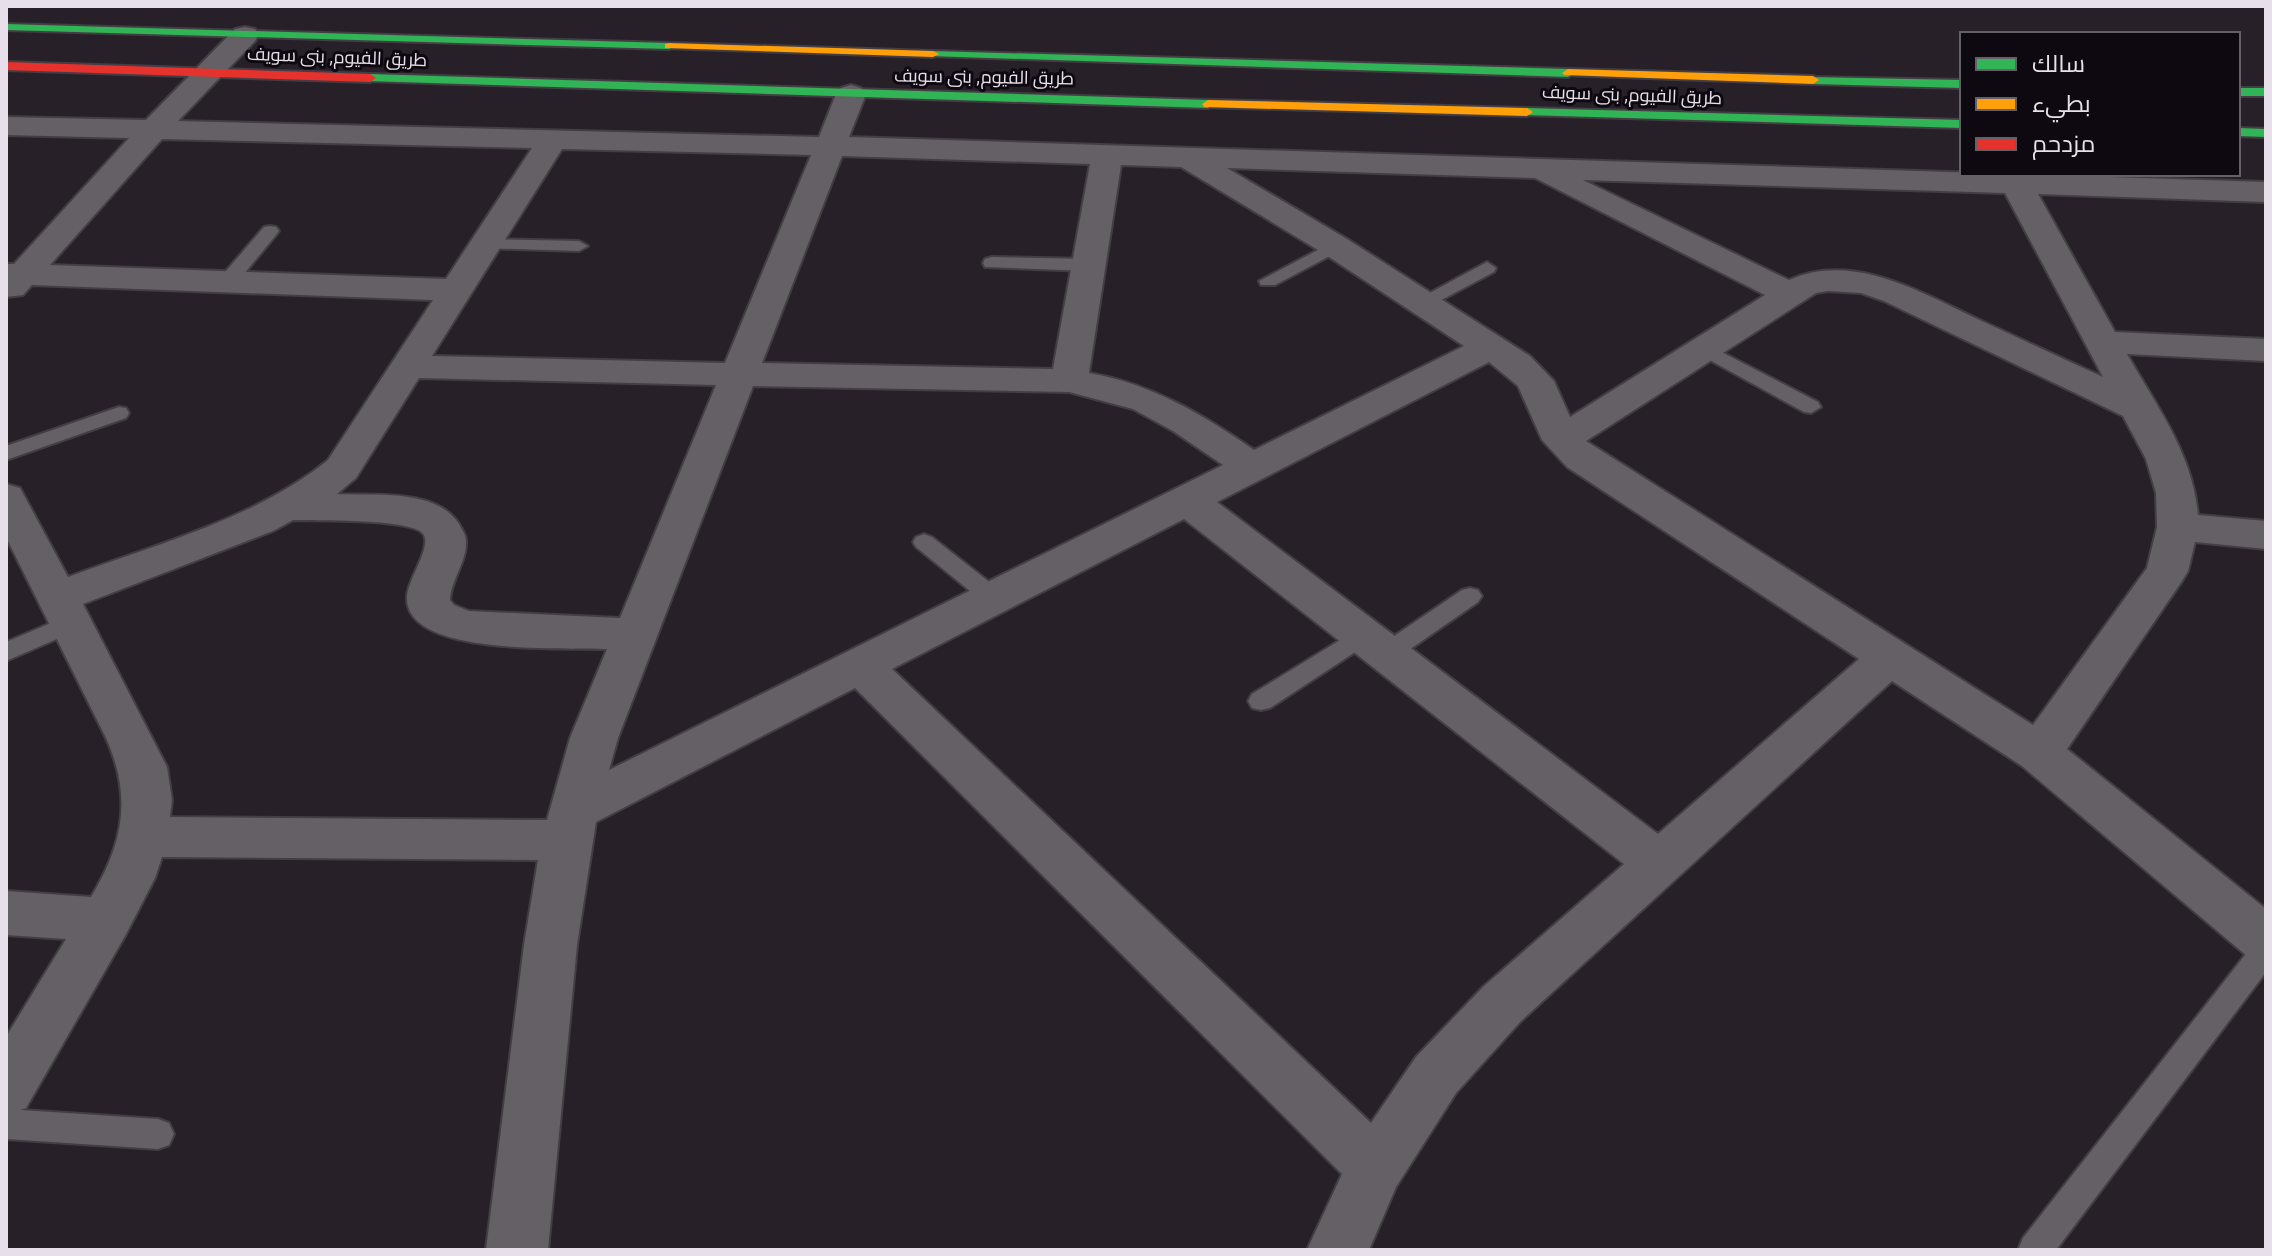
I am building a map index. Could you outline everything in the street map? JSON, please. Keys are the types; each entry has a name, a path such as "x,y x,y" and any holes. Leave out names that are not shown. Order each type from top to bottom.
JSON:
{"highway":[{"name":"طريق الفيوم, بنى سويف","path":"6,27 245,35 916,75 1960,124"},
{"name":"طريق الفيوم, بنى سويف","path":"6,66 851,94 916,75 1960,84"},
{"path":"1900,82 1918,91 1929,103 1929,114 1920,123"},
{"path":"2240,92 2266,92"},
{"path":"2240,132 2266,133"}],"street":[{"path":"12,281 245,35"},
{"path":"517,1250 532,1149 548,968 571,825 594,738 851,94"},
{"path":"6,126 830,146 1537,169 2013,179 2266,192"},
{"path":"65,610 290,506 342,469 553,139"},
{"path":"1069,381 1107,155"},
{"path":"1188,158 1335,246 1492,346 1535,381 1561,440 1581,458 2039,753 2110,808 2193,882 2266,940"},
{"path":"1537,169 1791,294"},
{"path":"2013,179 2142,410 2166,459 2176,493 2178,527 2167,571 2039,753"},
{"path":"1561,440 1804,285 1824,280 1873,285 2142,410"},
{"path":"12,281 227,282 457,290"},
{"path":"2104,342 2266,350"},
{"path":"143,837 571,825 860,666 1492,346"},
{"path":"408,367 1069,381 1109,387 1145,398 1178,415 1252,467"},
{"path":"6,497 143,767 148,800 143,837 130,878 6,1089"},
{"path":"1187,500 1660,863"},
{"path":"290,506 412,511 441,524 447,536 446,550 427,589 427,602 434,614 447,623 465,627 633,634"},
{"path":"2178,527 2266,535"},
{"path":"1338,1250 1375,1167 1436,1075 1483,1024 1891,656"},
{"path":"860,666 1375,1167"},
{"path":"6,913 107,920"}],"lane":[{"path":"227,282 270,231"},
{"path":"487,244 579,246"},
{"path":"1268,281 1335,246"},
{"path":"992,263 1088,265"},
{"path":"1423,302 1487,268"},
{"path":"1704,349 1811,407"},
{"path":"6,453 119,413"},
{"path":"924,542 994,598"},
{"path":"1261,701 1470,596"},
{"path":"6,652 65,610"},
{"path":"2035,1250 2266,950"},
{"path":"6,1124 158,1134"}],"traffic: fast":[{"path":"6,27 669,46"},
{"path":"933,54 1568,73"},
{"path":"370,78 1208,104"},
{"path":"1813,80 1960,84"},
{"path":"2240,92 2266,92"},
{"path":"1527,112 1960,124"},
{"path":"2240,132 2266,133"}],"traffic: slow":[{"path":"669,46 933,54"},
{"path":"1568,73 1813,80"},
{"path":"1208,104 1527,112"}],"traffic: jam":[{"path":"6,66 370,78"}]}
